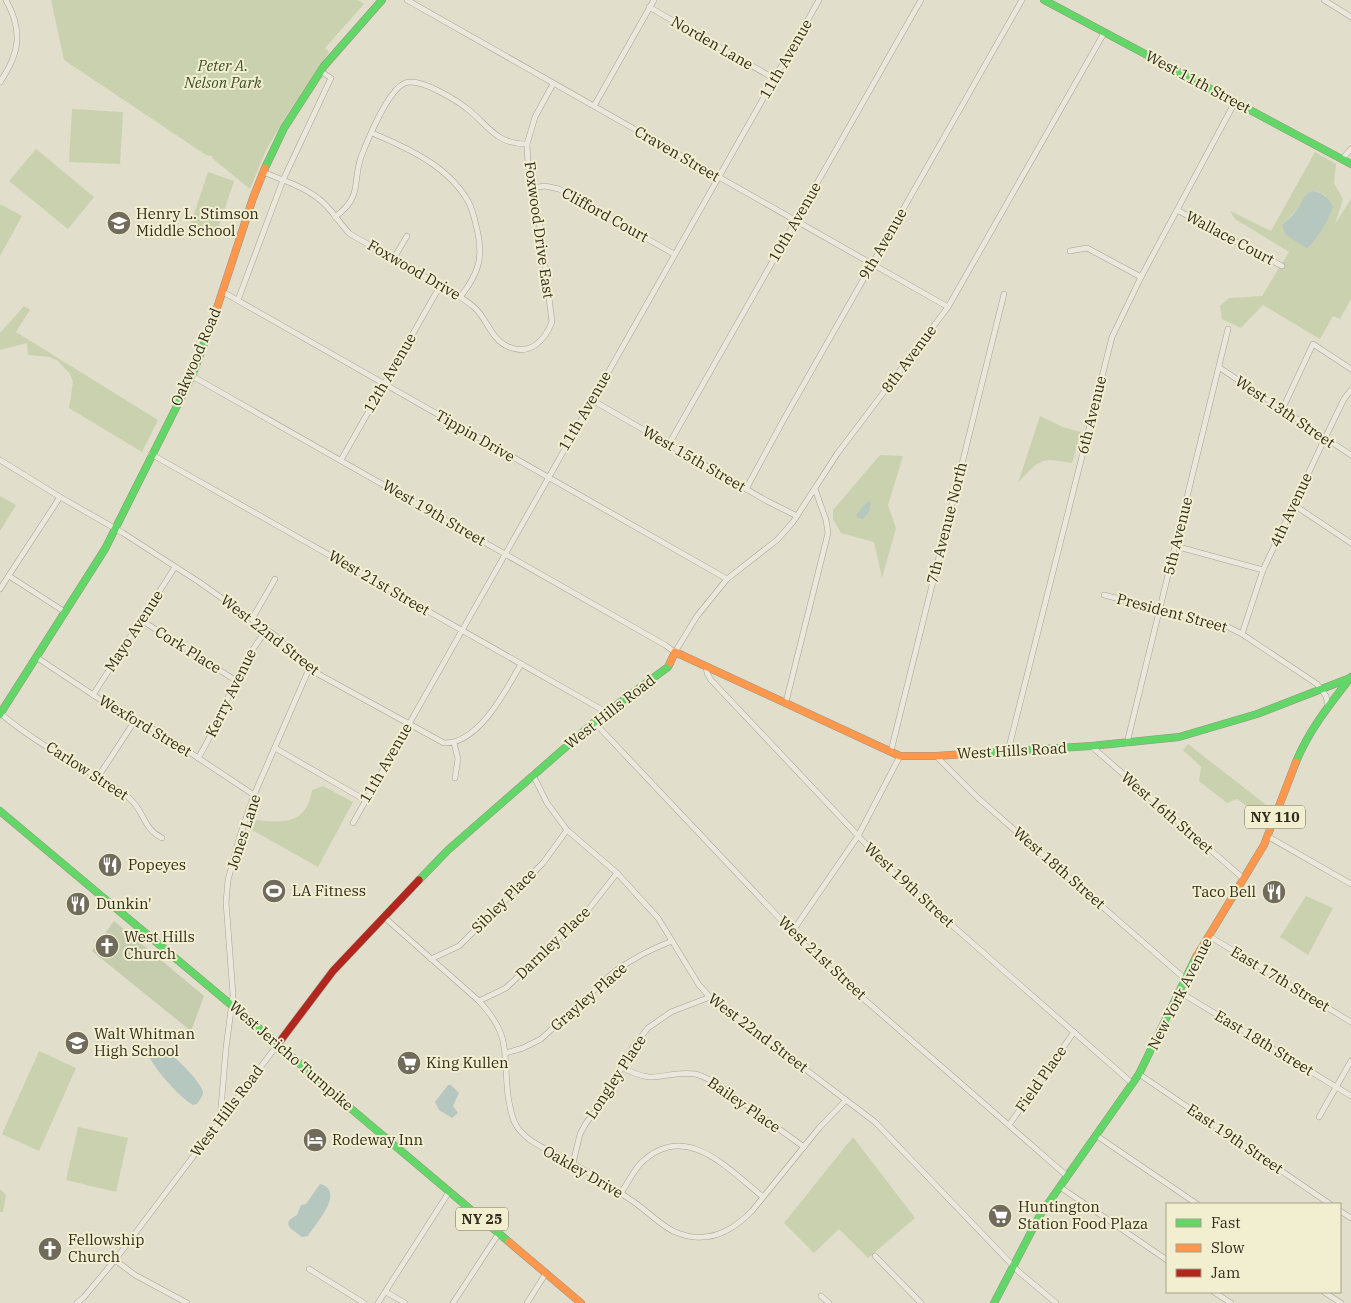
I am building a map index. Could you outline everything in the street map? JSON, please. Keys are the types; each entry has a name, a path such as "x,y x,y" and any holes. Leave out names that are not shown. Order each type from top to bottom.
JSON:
{"main road":[{"name":"Oakwood Road","path":"0,714 102,553 192,376 205,345 253,198 263,172 292,114 320,71 382,0"},
{"name":"West 11th Street","path":"1044,0 1351,164"},
{"name":"West Hills Road","path":"278,1044 333,971 448,850 606,712 668,667 675,652 900,756 936,756 1091,746 1179,738 1257,714 1350,678"},
{"name":"New York Avenue","path":"992,1303 1040,1215 1134,1084 1184,978 1244,879 1267,836 1302,748 1328,707 1350,678"},
{"name":"West Jericho Turnpike","path":"0,811 232,1005 581,1303"}],"street":[{"path":"0,81 9,69 15,56 18,42 13,14 6,0"},
{"name":"Craven Street","path":"407,0 948,307"},
{"path":"594,106 654,0"},
{"name":"11th Avenue","path":"353,823 504,553 819,0"},
{"name":"10th Avenue","path":"669,444 921,0"},
{"name":"9th Avenue","path":"746,489 1022,0"},
{"path":"1324,0 1351,17"},
{"name":"Norden Lane","path":"650,8 775,79"},
{"name":"8th Avenue","path":"675,652 697,616 727,579 777,540 797,516 837,454 948,307 1104,33"},
{"path":"238,300 283,180 331,78 320,71"},
{"path":"335,217 349,205 354,196 361,157 386,102 395,90 405,83 412,82 431,87 461,104 502,139 515,144 527,144"},
{"name":"Foxwood Drive East","path":"552,322 541,233 528,165 527,144 535,117 553,84"},
{"name":"6th Avenue","path":"1008,751 1112,337 1141,277 1236,102"},
{"path":"372,133 414,152 431,163 455,183 470,206 478,234 480,260 473,278 461,296"},
{"path":"1342,159 1351,149"},
{"name":"Foxwood Drive","path":"263,172 320,199 350,234 440,286 461,296 482,316 496,337 509,348 527,349 534,346 545,337 552,322"},
{"name":"Clifford Court","path":"532,188 545,186 560,189 674,254"},
{"name":"Wallace Court","path":"1177,210 1282,266"},
{"path":"394,258 407,236"},
{"path":"1070,251 1086,248 1141,277"},
{"name":"12th Avenue","path":"341,460 440,286"},
{"name":"Tippin Drive","path":"223,292 727,579"},
{"name":"7th Avenue North","path":"891,751 1004,294"},
{"name":"5th Avenue","path":"1127,743 1228,329"},
{"path":"1282,410 1313,344 1351,369"},
{"name":"West 13th Street","path":"1220,368 1351,456"},
{"name":"West 19th Street","path":"192,376 675,652"},
{"name":"4th Avenue","path":"1242,634 1263,570 1344,398 1351,390"},
{"name":"West 15th Street","path":"592,400 746,489 797,516"},
{"name":"West 21st Street","path":"151,454 606,712"},
{"name":"West 22nd Street","path":"0,460 60,497 116,528 175,567 267,630 309,668 444,743 454,744"},
{"path":"786,702 828,532 816,489"},
{"path":"0,589 60,497"},
{"path":"1294,505 1351,543"},
{"path":"1175,546 1263,570"},
{"name":"Mayo Avenue","path":"93,695 175,567"},
{"path":"9,576 65,612"},
{"path":"252,619 275,580"},
{"name":"President Street","path":"1104,595 1228,627 1242,634 1317,684 1321,689"},
{"name":"Cork Place","path":"141,620 235,680"},
{"name":"Kerry Avenue","path":"198,758 210,737 247,656 267,630"},
{"name":"Wexford Street","path":"36,657 134,722 162,734 254,795"},
{"path":"455,778 458,758 454,744 485,720 494,709 521,664"},
{"name":"West 19th Street","path":"706,666 711,680 897,877 1134,1084"},
{"name":"Jones Lane","path":"220,1120 234,985 227,922 226,891 238,839 254,795 309,668"},
{"path":"1321,689 1326,696 1328,707"},
{"name":"Carlow Street","path":"0,714 127,796 134,802 152,834 162,838"},
{"path":"98,778 134,722"},
{"name":"West 21st Street","path":"594,722 792,932 826,965 1067,1176"},
{"name":"West 16th Street","path":"1091,746 1244,879"},
{"path":"275,748 365,800"},
{"path":"792,932 858,836 900,756"},
{"name":"West 18th Street","path":"936,756 978,798 1184,978"},
{"name":"West 22nd Street","path":"533,775 547,803 567,830 617,872 658,918 699,985 710,997 879,1126 1013,1265 1056,1303"},
{"name":"Sibley Place","path":"431,959 459,946 543,863 567,830"},
{"path":"1267,836 1351,884"},
{"name":"Darnley Place","path":"479,1002 506,988 588,910 617,872"},
{"name":"Oakley Drive","path":"384,917 479,1002 491,1014 499,1026 506,1053 511,1113 516,1125 524,1135 535,1144 574,1163 621,1193 673,1231 694,1238 715,1236 741,1222 846,1100"},
{"name":"East 17th Street","path":"1209,936 1351,1022"},
{"name":"Grayley Place","path":"506,1053 523,1048 541,1039 627,962 672,941"},
{"name":"East 18th Street","path":"1178,991 1351,1096"},
{"name":"Longley Place","path":"574,1163 583,1128 603,1102 633,1047 648,1028 671,1012 710,997"},
{"name":"Field Place","path":"1009,1125 1074,1032"},
{"name":"West Hills Road","path":"77,1303 115,1260 278,1044"},
{"path":"1319,1117 1351,1061"},
{"name":"Bailey Place","path":"622,1067 644,1077 657,1078 675,1074 696,1074 713,1081 804,1147"},
{"name":"East 19th Street","path":"1139,1074 1329,1203"},
{"path":"1097,1136 1196,1203"},
{"path":"621,1193 639,1165 653,1153 682,1146 695,1148 707,1153 763,1197"},
{"path":"1060,1187 1166,1259"},
{"path":"378,1303 449,1192"},
{"path":"453,1303 498,1233"},
{"path":"875,1256 922,1303"},
{"path":"115,1260 135,1275 176,1300 187,1303"},
{"path":"309,1269 364,1303"},
{"path":"527,1303 546,1273"},
{"path":"386,1292 404,1303"},
{"path":"1215,1293 1230,1303"},
{"path":"1326,1293 1341,1303"},
{"path":"821,1296 829,1303"}],"green space":[{"name":"Peter A. Nelson Park","path":"51,0 358,0 364,4 325,48 329,52 286,116 266,150 250,189 212,158 212,156 206,155 64,60"},
{"path":"72,109 123,112 120,164 69,162"},
{"path":"36,149 94,197 68,229 9,181"},
{"path":"1315,152 1336,164 1334,183 1343,199 1335,224 1351,199 1351,299 1340,319 1333,316 1320,339 1263,305 1241,328 1222,319 1220,306 1229,298 1262,296 1289,252 1235,219 1230,211 1271,231","holes":["1314,191 1324,195 1331,203 1324,226 1315,241 1282,225"]},
{"path":"208,172 234,181 215,237 189,229"},
{"path":"0,204 22,216 0,256"},
{"path":"24,306 30,310 16,332 158,420 142,452 69,408 73,382 70,374 58,361 49,357 28,355 27,343 0,350 0,333"},
{"path":"1040,416 1063,427 1081,432 1072,463 1053,460 1041,462 1031,469 1018,483"},
{"path":"880,455 903,456 888,505 896,528 882,578 874,542 841,533 833,519 833,510"},
{"path":"0,496 16,505 0,531"},
{"path":"1188,744 1265,804 1257,813 1237,799 1227,803 1199,781 1201,767 1183,750"},
{"path":"323,786 353,802 318,867 252,830 256,820 284,821 298,816 307,806 312,790"},
{"path":"1306,896 1333,908 1308,955 1280,937"},
{"path":"114,921 204,996 191,1031 92,951"},
{"path":"39,1051 76,1068 39,1151 2,1134"},
{"path":"78,1127 128,1138 116,1192 66,1180"},
{"path":"853,1137 915,1218 868,1258 839,1229 814,1253 784,1223"},
{"path":"0,1189 6,1195 3,1212 0,1212"}],"shaded area":[{"path":"1314,191 1326,196 1333,207 1326,224 1314,242 1306,248 1285,234 1282,225 1296,211 1307,194"},
{"path":"868,501 871,502 869,512 863,519 858,518 856,515"},
{"path":"151,1048 171,1054 194,1077 203,1093 197,1104 193,1105 181,1096 166,1080 149,1056 147,1050"},
{"path":"448,1085 451,1085 459,1093 453,1106 458,1113 452,1118 439,1110 435,1102"},
{"path":"320,1184 327,1188 330,1193 330,1200 327,1208 308,1236 302,1237 290,1228 289,1220 297,1215 301,1205 306,1204"}],"traffic: fast":[{"path":"265,168 284,128 324,66 382,0"},
{"path":"1044,0 1351,164"},
{"path":"0,714 105,549 192,376 215,314"},
{"path":"419,880 448,850 599,718 668,667 670,663"},
{"path":"1296,762 1314,728 1351,677"},
{"path":"980,753 1091,746 1179,737 1257,714 1350,678"},
{"path":"0,811 273,1040 336,1096 509,1242"},
{"path":"994,1303 1040,1215 1139,1074 1196,957"}],"traffic: slow":[{"path":"215,314 253,198 265,168"},
{"path":"670,663 675,652 900,756 980,753"},
{"path":"1196,957 1264,845 1296,762"},
{"path":"509,1242 581,1303"}],"traffic: jam":[{"path":"278,1044 333,971 419,880"}],"place":[{"name":"Henry L. Stimson Middle School","path":"119,223"},
{"name":"Popeyes","path":"110,865"},
{"name":"LA Fitness","path":"274,891"},
{"name":"Taco Bell","path":"1274,892"},
{"name":"Dunkin'","path":"78,904"},
{"name":"West Hills Church","path":"107,946"},
{"name":"Walt Whitman High School","path":"77,1043"},
{"name":"King Kullen","path":"409,1063"},
{"name":"Rodeway Inn","path":"315,1140"},
{"name":"Huntington Station Food Plaza","path":"1000,1216"},
{"name":"Fellowship Church","path":"50,1249"}]}
